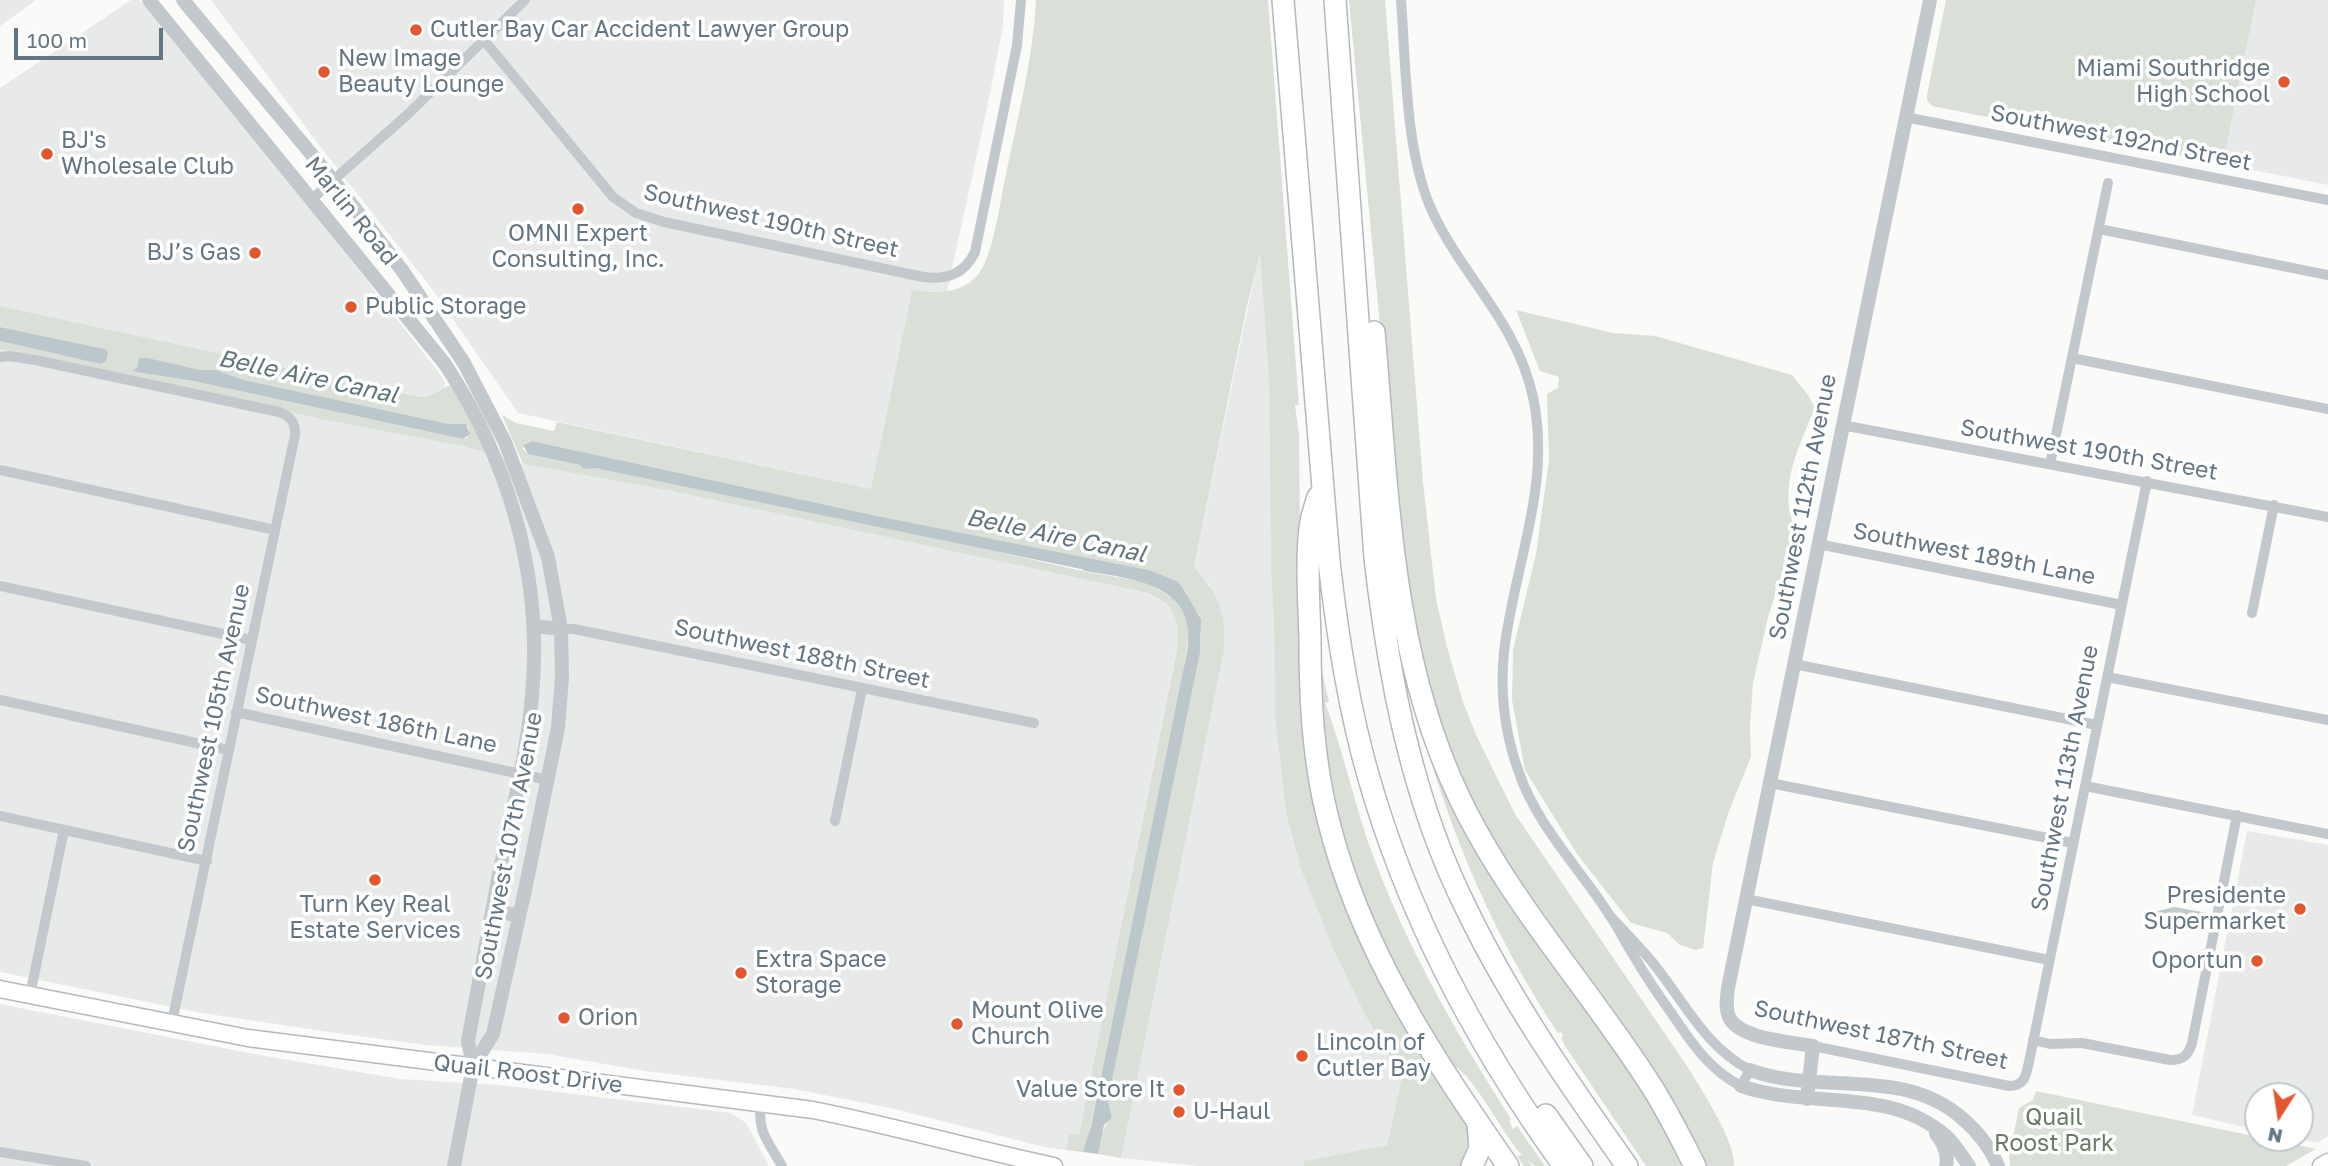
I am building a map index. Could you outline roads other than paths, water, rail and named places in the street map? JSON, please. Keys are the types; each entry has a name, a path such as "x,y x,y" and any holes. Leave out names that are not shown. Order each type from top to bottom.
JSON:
{"highway":[{"path":"1283,0 1336,622 1359,739 1389,843 1431,942 1479,1038 1570,1163"},
{"path":"1335,0 1375,558 1388,655 1415,774 1438,842 1497,994 1531,1049 1613,1159"},
{"path":"1356,274 1373,320 1395,559 1408,645 1415,677 1440,753 1459,797 1496,865 1646,1078 1695,1166"},
{"path":"1322,481 1310,526 1310,656 1314,738 1327,816 1354,904 1381,966 1404,1007 1508,1166"},
{"path":"1472,1166 1480,1148 1478,1123"}],"main road":[{"name":"Quail Roost Drive","path":"0,989 256,1039 761,1102 861,1119 979,1150 1054,1166"},
{"path":"2321,1166 2328,1161"}],"street":[{"name":"Marlin Road","path":"149,0 445,364 482,427 505,482 522,539 534,626"},
{"name":"Marlin Road","path":"183,0 333,180 402,270 464,363 487,404 516,468 542,537 552,573 561,629"},
{"path":"312,199 407,115 525,0"},
{"name":"Southwest 190th Street","path":"484,40 607,191 636,213 664,222 923,277 942,278 958,273 971,260 977,243 1017,44 1021,0"},
{"path":"1401,0 1413,140 1427,198 1439,225 1502,320 1519,352 1529,379 1537,422 1539,463 1536,499 1504,658 1504,702 1509,742 1535,810 1609,915 1641,971 1714,1069 1741,1086 1774,1096 1878,1104 1897,1108 1946,1136 1969,1166"},
{"name":"Southwest 112th Avenue","path":"1733,1023 1727,1011 1728,988 1930,0"},
{"path":"187,46 206,28"},
{"path":"217,83 237,66"},
{"name":"Southwest 192nd Street","path":"1905,117 2328,200"},
{"path":"2050,464 2108,184"},
{"path":"2099,229 2328,275"},
{"name":"Southwest 105th Avenue","path":"1,357 35,360 279,412 293,422 295,435 172,1022"},
{"path":"2072,358 2328,409"},
{"name":"Southwest 190th Street","path":"1842,425 2328,517"},
{"path":"0,470 275,530"},
{"name":"Southwest 113th Avenue","path":"2021,1083 2027,1072 2147,481"},
{"path":"2252,613 2274,505"},
{"name":"Southwest 189th Lane","path":"1818,544 2122,605"},
{"path":"0,586 251,640"},
{"path":"534,626 561,629"},
{"name":"Southwest 107th Avenue","path":"473,1066 468,1041 531,704 534,626"},
{"name":"Southwest 188th Street","path":"561,629 574,629 1034,723"},
{"name":"Southwest 107th Avenue","path":"454,1166 473,1066 493,1034 548,780 561,702 561,629"},
{"path":"1794,664 2097,725"},
{"path":"2107,677 2328,720"},
{"path":"835,821 862,688"},
{"path":"0,700 228,750"},
{"name":"Southwest 186th Lane","path":"236,712 548,780"},
{"path":"1770,783 2073,843"},
{"path":"2085,786 2328,834"},
{"path":"2033,1040 2050,1044 2090,1044 2170,1060 2183,1058 2192,1044 2237,815"},
{"path":"0,816 207,861"},
{"path":"30,995 64,830"},
{"path":"1746,900 2049,961"},
{"path":"492,910 519,916"},
{"path":"2151,918 2174,912 2217,920"},
{"path":"1609,915 1652,962 1709,1039 1728,1056 1750,1070 1781,1079 1883,1084 1922,1094 1949,1108 1972,1127 1984,1140 1998,1166"},
{"name":"Southwest 187th Street","path":"1733,1023 1752,1034 2009,1086 2021,1083"},
{"path":"1698,1051 1709,1039"},
{"path":"1807,1099 1813,1046"},
{"path":"1741,1086 1750,1070"},
{"path":"761,1102 761,1129 782,1166"},
{"path":"1929,1125 1943,1142 1946,1166"},
{"path":"0,1152 86,1166"}],"place":[{"name":"Cutler Bay Car Accident Lawyer Group","path":"416,30"},
{"name":"New Image Beauty Lounge","path":"324,72"},
{"name":"Miami Southridge High School","path":"2284,82"},
{"name":"BJ's Wholesale Club","path":"47,154"},
{"name":"OMNI Expert Consulting, Inc.","path":"578,209"},
{"name":"BJ’s Gas","path":"255,253"},
{"name":"Public Storage","path":"351,307"},
{"name":"Turn Key Real Estate Services","path":"375,880"},
{"name":"Presidente Supermarket","path":"2300,909"},
{"name":"Oportun","path":"2257,961"},
{"name":"Extra Space Storage","path":"741,973"},
{"name":"Orion","path":"564,1018"},
{"name":"Mount Olive Church","path":"957,1024"},
{"name":"Lincoln of Cutler Bay","path":"1302,1056"},
{"name":"Value Store It","path":"1179,1090"},
{"name":"U-Haul","path":"1179,1112"}],"water label":[{"name":"Belle Aire Canal","path":"308,377"},
{"name":"Belle Aire Canal","path":"1056,536"}],"park label":[{"name":"Quail Roost Park","path":"2054,1131"}]}
